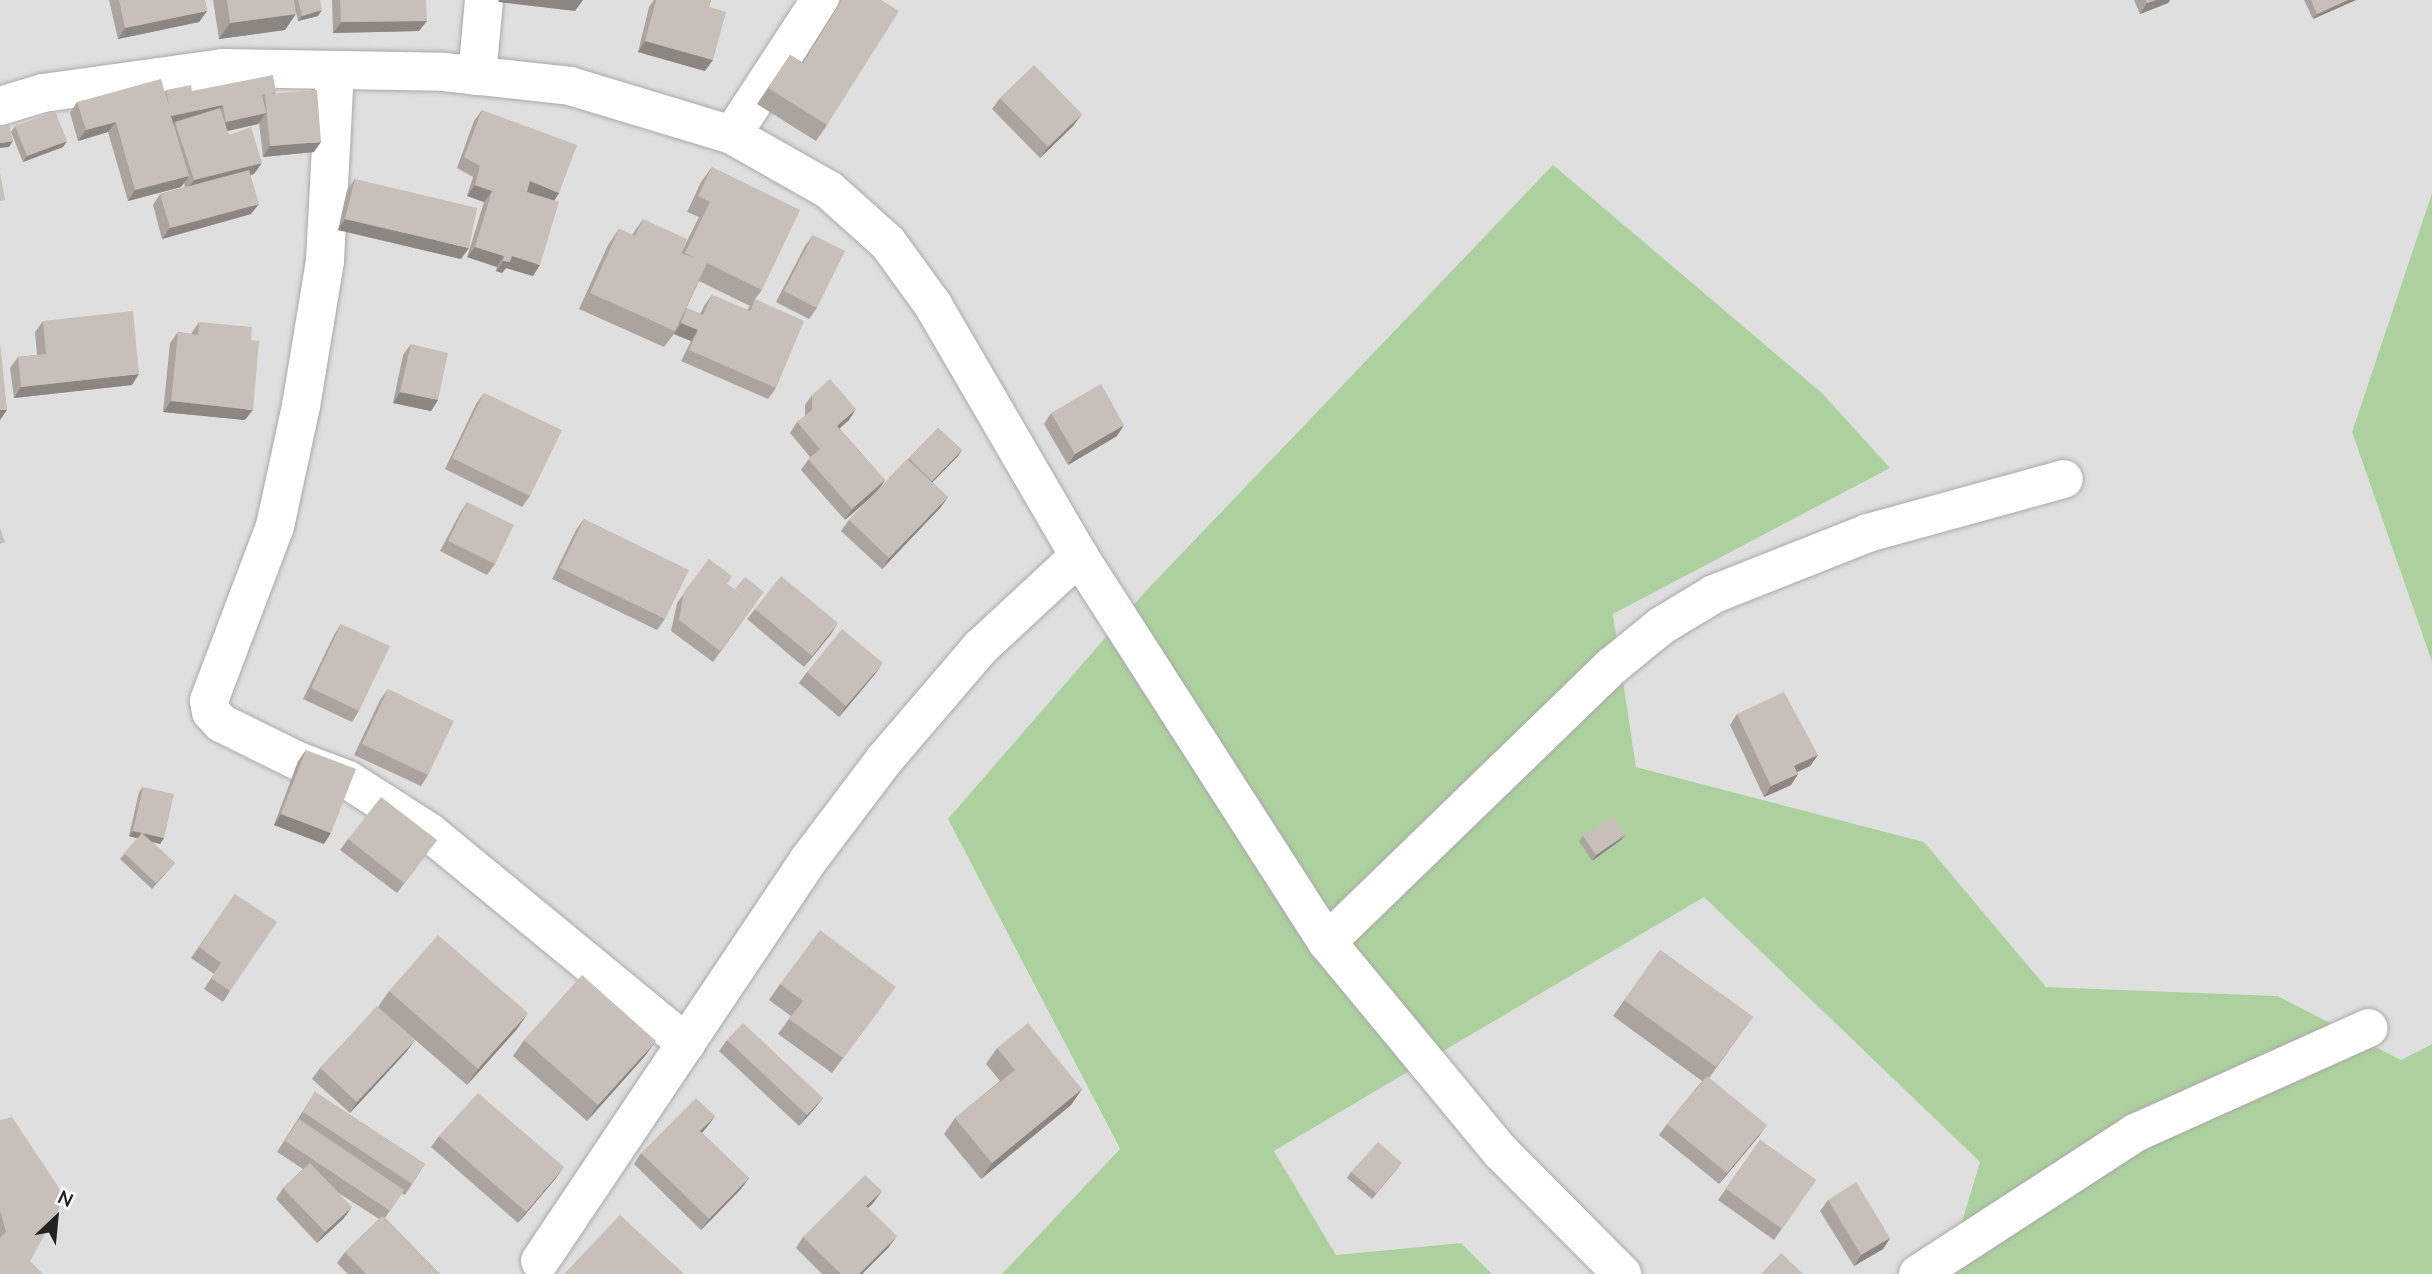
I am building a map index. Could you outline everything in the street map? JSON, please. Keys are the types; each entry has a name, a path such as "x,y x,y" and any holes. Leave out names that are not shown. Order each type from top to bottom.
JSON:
{"street":[{"path":"477,76 484,0"},
{"path":"732,135 820,0"},
{"path":"0,106 43,93 223,68 444,72 570,86 732,135 829,190 888,243 933,304 1079,556 1327,942 1501,1152 1622,1274"},
{"path":"335,70 325,261 301,405 275,526 209,701 211,712 221,723 287,756 348,780 429,832 686,1043"},
{"path":"1327,942 1612,666 1661,626 1714,594 1868,533 2064,479"},
{"path":"540,1261 810,858 884,760 981,647 1079,556"},
{"path":"1918,1274 2135,1133 2368,1028"}],"shaded area":[{"path":"0,0 2432,0 2432,193 2352,432 2432,662 2432,1044 2401,1060 2278,996 2046,987 1923,842 1636,767 1613,614 1889,468 1822,393 1553,166 948,819 1120,1150 1002,1274 0,1274"},
{"path":"1704,896 1980,1162 1946,1274 1492,1274 1461,1243 1336,1255 1274,1151"}],"green space":[{"path":"1553,165 1822,393 1890,468 1613,614 1636,767 1924,842 2046,987 2278,996 2401,1060 2432,1044 2432,1274 1946,1274 1980,1162 1704,897 1274,1151 1336,1255 1461,1243 1492,1274 1002,1274 1120,1149 948,819 1144,593"},
{"path":"2432,193 2432,662 2352,432"}],"building":[{"path":"119,0 205,0 207,11 125,28"},
{"path":"227,0 294,0 296,14 230,23"},
{"path":"298,0 320,0 322,10 302,16"},
{"path":"340,0 426,0 427,21 341,22"},
{"path":"656,0 711,0 709,7 726,12 713,60 645,41"},
{"path":"842,0 881,0 899,11 827,125 768,88 790,55 803,63"},
{"path":"2311,0 2348,0 2317,14"},
{"path":"1034,65 1082,114 1048,147 1000,98"},
{"path":"273,75 276,92 270,94 317,90 321,142 270,146 265,94 262,95 266,113 226,122 223,105 171,116 189,176 135,190 116,122 86,130 77,102 161,79 169,106 166,90 191,85 192,91"},
{"path":"220,108 229,135 251,127 262,163 194,180 175,122"},
{"path":"482,110 577,145 559,193 530,181 527,192 559,202 540,265 512,256 510,262 503,261 504,256 475,247 492,191 475,185 480,166 464,157"},
{"path":"55,111 67,141 27,156 15,126"},
{"path":"9,124 13,141 0,143 0,126"},
{"path":"712,167 800,210 762,290 707,263 675,331 590,293 619,229 635,236 643,219 687,239 681,253 695,258 685,253 710,202 698,196"},
{"path":"249,170 259,204 170,228 160,194"},
{"path":"0,173 5,200 0,201"},
{"path":"355,179 477,208 469,248 345,219"},
{"path":"813,235 845,251 817,308 784,291"},
{"path":"712,295 750,311 755,299 804,321 776,388 689,350 698,330 681,323 687,308 703,315"},
{"path":"133,311 139,374 21,387 18,357 46,354 43,321"},
{"path":"199,322 252,327 251,340 259,341 253,410 171,401 178,332 198,335"},
{"path":"0,342 7,410 0,410"},
{"path":"411,344 448,353 438,400 400,392"},
{"path":"830,379 856,409 837,426 885,480 852,509 808,459 820,449 797,422 812,410 812,395"},
{"path":"1101,384 1124,425 1075,454 1051,413"},
{"path":"484,393 562,430 530,496 452,458"},
{"path":"938,428 962,450 932,481 909,458"},
{"path":"907,459 948,497 889,558 849,520"},
{"path":"467,502 514,525 495,564 448,541"},
{"path":"584,519 689,570 665,619 560,568"},
{"path":"0,528 5,542 0,544"},
{"path":"709,559 732,576 727,584 755,604 720,651 679,620 684,592"},
{"path":"781,576 838,623 812,656 755,609"},
{"path":"745,577 764,592 755,604 735,589"},
{"path":"341,624 390,646 359,711 311,688"},
{"path":"842,629 883,663 846,706 807,672"},
{"path":"388,689 454,721 428,775 362,744"},
{"path":"1784,692 1818,755 1794,766 1798,774 1771,786 1737,714"},
{"path":"306,750 356,769 331,833 281,814"},
{"path":"143,787 174,794 164,838 133,831"},
{"path":"381,797 437,840 404,883 348,839"},
{"path":"1612,816 1625,835 1596,855 1583,836"},
{"path":"142,833 175,863 156,883 124,853"},
{"path":"235,894 277,922 230,991 211,978 221,963 199,947"},
{"path":"820,930 896,987 843,1058 789,1019 803,1001 780,984"},
{"path":"438,935 528,1013 478,1069 389,991"},
{"path":"1660,950 1753,1017 1716,1067 1624,1000"},
{"path":"582,975 656,1041 598,1105 524,1040"},
{"path":"377,1006 415,1040 357,1102 320,1068"},
{"path":"743,1023 823,1098 807,1115 727,1040"},
{"path":"1028,1023 1082,1089 992,1163 955,1118 1015,1070 997,1048"},
{"path":"1707,1076 1767,1125 1727,1173 1667,1124"},
{"path":"315,1092 425,1164 412,1184 303,1112"},
{"path":"478,1093 564,1167 526,1212 439,1136"},
{"path":"696,1098 715,1116 700,1131 749,1178 709,1219 641,1153"},
{"path":"12,1117 65,1197 30,1261 43,1274 0,1274 0,1238 6,1232 0,1211 0,1120"},
{"path":"299,1119 404,1190 390,1211 285,1141"},
{"path":"1760,1140 1816,1180 1782,1229 1726,1189"},
{"path":"1378,1142 1402,1163 1376,1193 1351,1172"},
{"path":"310,1163 352,1207 325,1232 283,1188"},
{"path":"865,1175 882,1191 866,1206 897,1236 859,1274 841,1274 803,1237"},
{"path":"1856,1182 1890,1238 1861,1255 1828,1200"},
{"path":"620,1215 683,1273 564,1274"},
{"path":"382,1216 440,1274 366,1274 345,1252"},
{"path":"1781,1253 1803,1274 1761,1274"}]}
